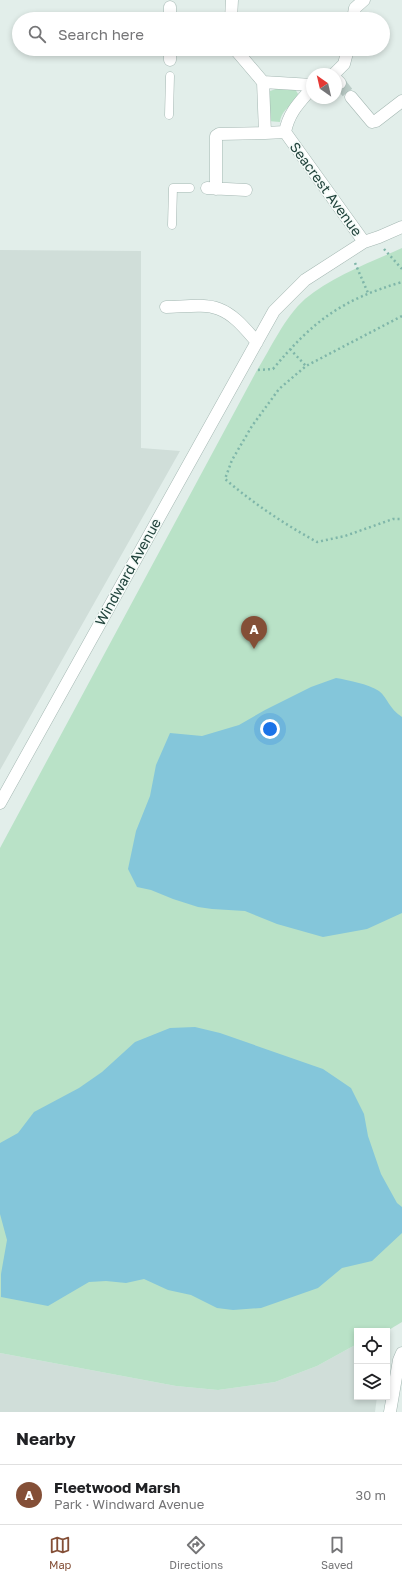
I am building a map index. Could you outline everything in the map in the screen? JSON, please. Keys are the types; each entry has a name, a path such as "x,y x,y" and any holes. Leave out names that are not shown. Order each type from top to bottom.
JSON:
{"street":[{"path":"231,12 232,0"},
{"path":"354,12 354,8 364,0"},
{"path":"241,56 263,82 265,133"},
{"path":"342,68 346,56"},
{"path":"263,82 306,85"},
{"path":"285,132 288,119 295,107 306,95"},
{"path":"351,97 372,122 376,121 402,101"},
{"name":"Seacrest Avenue","path":"246,190 212,188 216,136 219,134 285,132 364,242"},
{"name":"Windward Avenue","path":"0,803 274,311 305,280 364,242 379,238 402,228"},
{"path":"166,307 207,307 218,309 237,321 257,342"},
{"path":"390,1412 399,1360 402,1353"}],"lane":[{"path":"170,76 170,115"},
{"path":"172,225 173,188 190,188"}],"path":[{"path":"379,238 384,250 402,269"},
{"path":"349,252 368,292"},
{"path":"241,370 272,369 289,349 315,323 336,309 368,292 402,282"},
{"path":"402,316 306,366 279,389 252,426 232,460 225,479 244,495 293,530 317,542 345,536 393,519 402,519"},
{"path":"289,349 306,366"}],"shaded area":[{"path":"0,250 141,251 141,448 180,451 0,770"},
{"path":"354,1346 354,1400 377,1400 375,1412 0,1412 0,1353 176,1386 218,1390 275,1382 317,1366"}],"green space":[{"path":"276,89 295,89 298,94 294,102 283,113 280,122 268,121 268,94 270,91"},
{"path":"402,248 402,1322 390,1329 354,1328 354,1346 317,1366 275,1382 218,1390 176,1386 0,1353 0,848 256,372 284,324 297,307 315,291 352,270"}],"water":[{"path":"336,678 364,684 379,691 394,711 402,717 402,913 367,929 323,937 277,924 245,911 198,907 151,890 137,887 128,869 136,831 150,796 156,765 170,733 202,736 239,725 311,687"},
{"path":"195,1027 220,1033 323,1069 351,1088 364,1114 368,1136 381,1174 397,1203 402,1207 402,1233 372,1261 342,1268 318,1288 261,1308 233,1310 217,1308 191,1295 168,1290 144,1279 126,1283 106,1281 89,1282 48,1306 1,1297 1,1274 7,1240 0,1214 0,1143 18,1133 34,1112 79,1088 102,1072 135,1042 170,1028"}],"tunnel":[{"path":"342,86 351,97"}],"place":[{"name":"Fleetwood Marsh","path":"254,649"}]}
